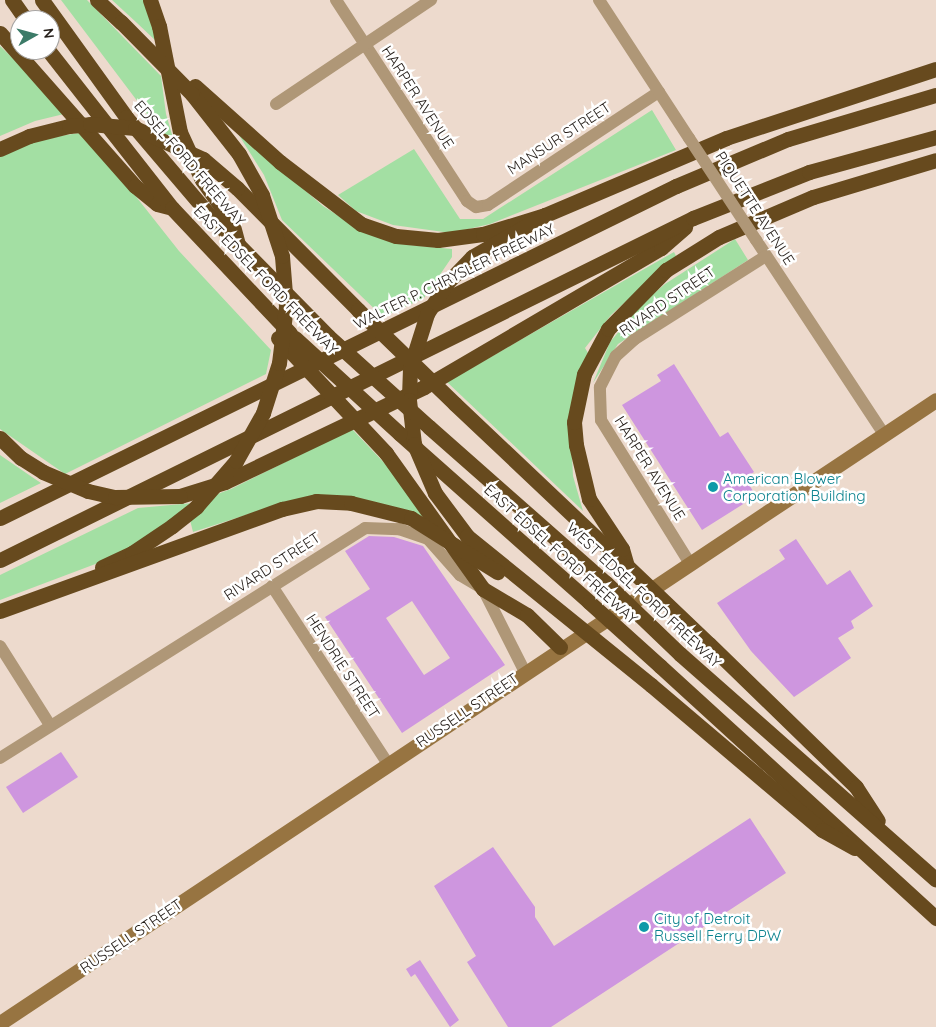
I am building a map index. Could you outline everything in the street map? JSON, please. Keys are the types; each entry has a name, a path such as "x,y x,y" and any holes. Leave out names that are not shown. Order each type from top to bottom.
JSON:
{"highway":[{"name":"EDSEL FORD FREEWAY","path":"42,0 126,118 238,245 328,336"},
{"path":"97,0 193,90 320,195 373,229 414,239 458,239 545,215"},
{"path":"150,0 159,26 180,132 202,180 232,222 238,245"},
{"path":"0,33 135,186 157,204 172,208"},
{"path":"56,60 172,208"},
{"path":"866,853 841,843 822,830 651,685 479,546 444,508 414,444 408,400 410,368 420,331 447,282 488,246 545,215 726,138 936,70"},
{"path":"76,583 172,526 196,506 236,461 263,412 279,364 286,306 282,256 262,194 239,154 193,90"},
{"name":"WALTER P. CHRYSLER FREEWAY","path":"0,518 676,186 788,140 936,95"},
{"path":"0,150 29,136 69,126 90,124 135,128 203,159 237,188 455,404 595,526 627,566 856,787 882,829"},
{"path":"0,560 693,218 809,172 936,137"},
{"path":"595,526 583,485 574,422 578,398 593,355 623,311 666,270 719,237 813,197 936,160"},
{"name":"EAST EDSEL FORD FREEWAY","path":"172,208 295,338 879,864 936,918"},
{"path":"0,438 43,472 79,488 115,497 180,496 225,482 424,387 661,248 693,218"},
{"path":"262,305 275,335 386,453 483,588 527,615 560,648"},
{"name":"WEST EDSEL FORD FREEWAY","path":"328,336 606,583 680,654 882,829 936,880"},
{"path":"0,611 282,509 316,501 351,504 411,518 559,612"}],"street":[{"name":"HARPER AVENUE","path":"336,0 466,201 476,207"},
{"path":"276,104 431,0"},
{"name":"PIQUETTE AVENUE","path":"599,0 884,434"},
{"name":"MANSUR STREET","path":"476,207 488,205 659,92"},
{"name":"RIVARD STREET","path":"600,387 616,356 634,338 766,256"},
{"name":"HARPER AVENUE","path":"600,387 601,420 689,562"},
{"name":"RUSSELL STREET","path":"0,1023 689,562 936,400"},
{"name":"RIVARD STREET","path":"0,758 348,536 365,528 384,526 413,532 428,539 460,575 483,588"},
{"name":"HENDRIE STREET","path":"272,586 388,764"},
{"path":"483,588 525,672"},
{"path":"0,646 50,725"}],"green space":[{"path":"61,0 87,0 161,76 166,114 178,155"},
{"path":"112,0 144,0 157,42 137,23"},
{"path":"0,46 10,56 10,60 15,60 23,68 64,114 35,121 0,136"},
{"path":"652,110 676,150 490,224 451,233 393,225 356,211 338,195 414,149 460,219 483,219"},
{"path":"235,129 323,206 359,229 410,245 452,249 452,257 424,298 383,317 282,220 264,175"},
{"path":"85,132 179,251 271,350 266,374 65,474 0,429 0,156 35,140"},
{"path":"735,239 748,260 618,344 593,383 610,342 644,302 665,284"},
{"path":"674,252 676,256 611,315 585,348 588,353 570,416 573,476 583,511 447,382"},
{"path":"352,429 390,469 432,527 418,518 290,501 193,532 190,520 106,560 0,600 0,575 138,508 193,503 231,489"},
{"path":"0,455 32,477 41,483 0,503"}],"building":[{"path":"674,364 720,437 728,432 754,472 745,478 756,496 702,530 622,405 661,381 657,375"},
{"path":"369,536 394,537 423,546 505,665 402,733 325,617 370,589 345,551","holes":["412,601 450,658 424,675 386,618"]},
{"path":"796,539 827,585 850,570 873,606 851,621 854,628 838,638 851,658 794,697 751,651 717,603 785,559 779,550"},
{"path":"61,752 78,777 23,813 6,787"},
{"name":"City of Detroit Russell Ferry DPW","path":"750,818 786,873 551,1027 508,1027 467,962 476,956 434,886 493,847 535,907 535,917 554,946"},
{"path":"420,960 459,1020 450,1027 415,974 411,977 406,969"}],"place":[{"name":"American Blower Corporation Building","path":"713,487"},
{"name":"City of Detroit Russell Ferry DPW","path":"644,927"}]}
